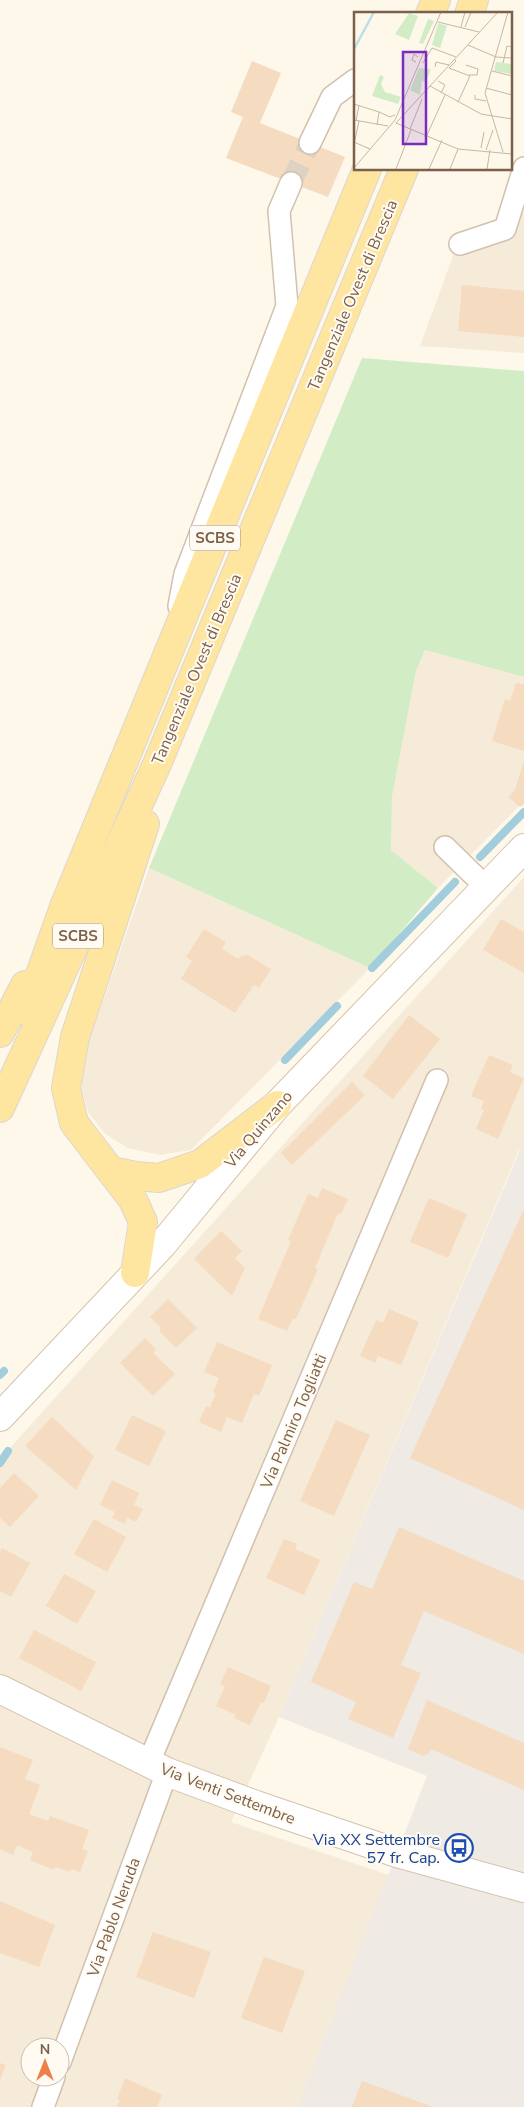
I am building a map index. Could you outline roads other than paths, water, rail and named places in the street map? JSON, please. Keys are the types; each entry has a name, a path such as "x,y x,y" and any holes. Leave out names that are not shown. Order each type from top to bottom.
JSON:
{"main road":[{"path":"431,12 436,0"},
{"path":"470,12 474,0"},
{"name":"Tangenziale Ovest di Brescia","path":"0,1085 64,907 366,170"},
{"name":"Tangenziale Ovest di Brescia","path":"0,1108 157,764 404,170"},
{"path":"135,1273 143,1222 133,1200 74,1123 66,1088 75,1036 144,832 157,764"},
{"path":"0,1033 64,907"},
{"path":"111,1171 159,1178 200,1164 277,1105"}],"street":[{"path":"417,12 422,0"},
{"path":"310,143 332,97 354,81"},
{"path":"460,244 504,229 524,168"},
{"path":"173,642 185,574 287,306 278,211 291,183"},
{"path":"445,847 486,887"},
{"name":"Via Quinzano","path":"0,1417 162,1246 277,1105 524,848"},
{"name":"Via Palmiro Togliatti","path":"158,1767 436,1080"},
{"name":"Via Venti Settembre","path":"0,1689 158,1767 256,1805 398,1853 524,1888"},
{"name":"Via Pablo Neruda","path":"68,2037 158,1767"},
{"path":"43,2107 50,2087"}],"waterway":[{"path":"480,857 524,812"},
{"path":"372,968 455,882"},
{"path":"285,1060 337,1006"},
{"path":"0,1375 4,1371"},
{"path":"0,1463 8,1451"}],"tunnel":[{"path":"291,183 310,143"}],"place":[{"name":"Via XX Settembre 57 fr. Cap.","path":"459,1848"}]}
